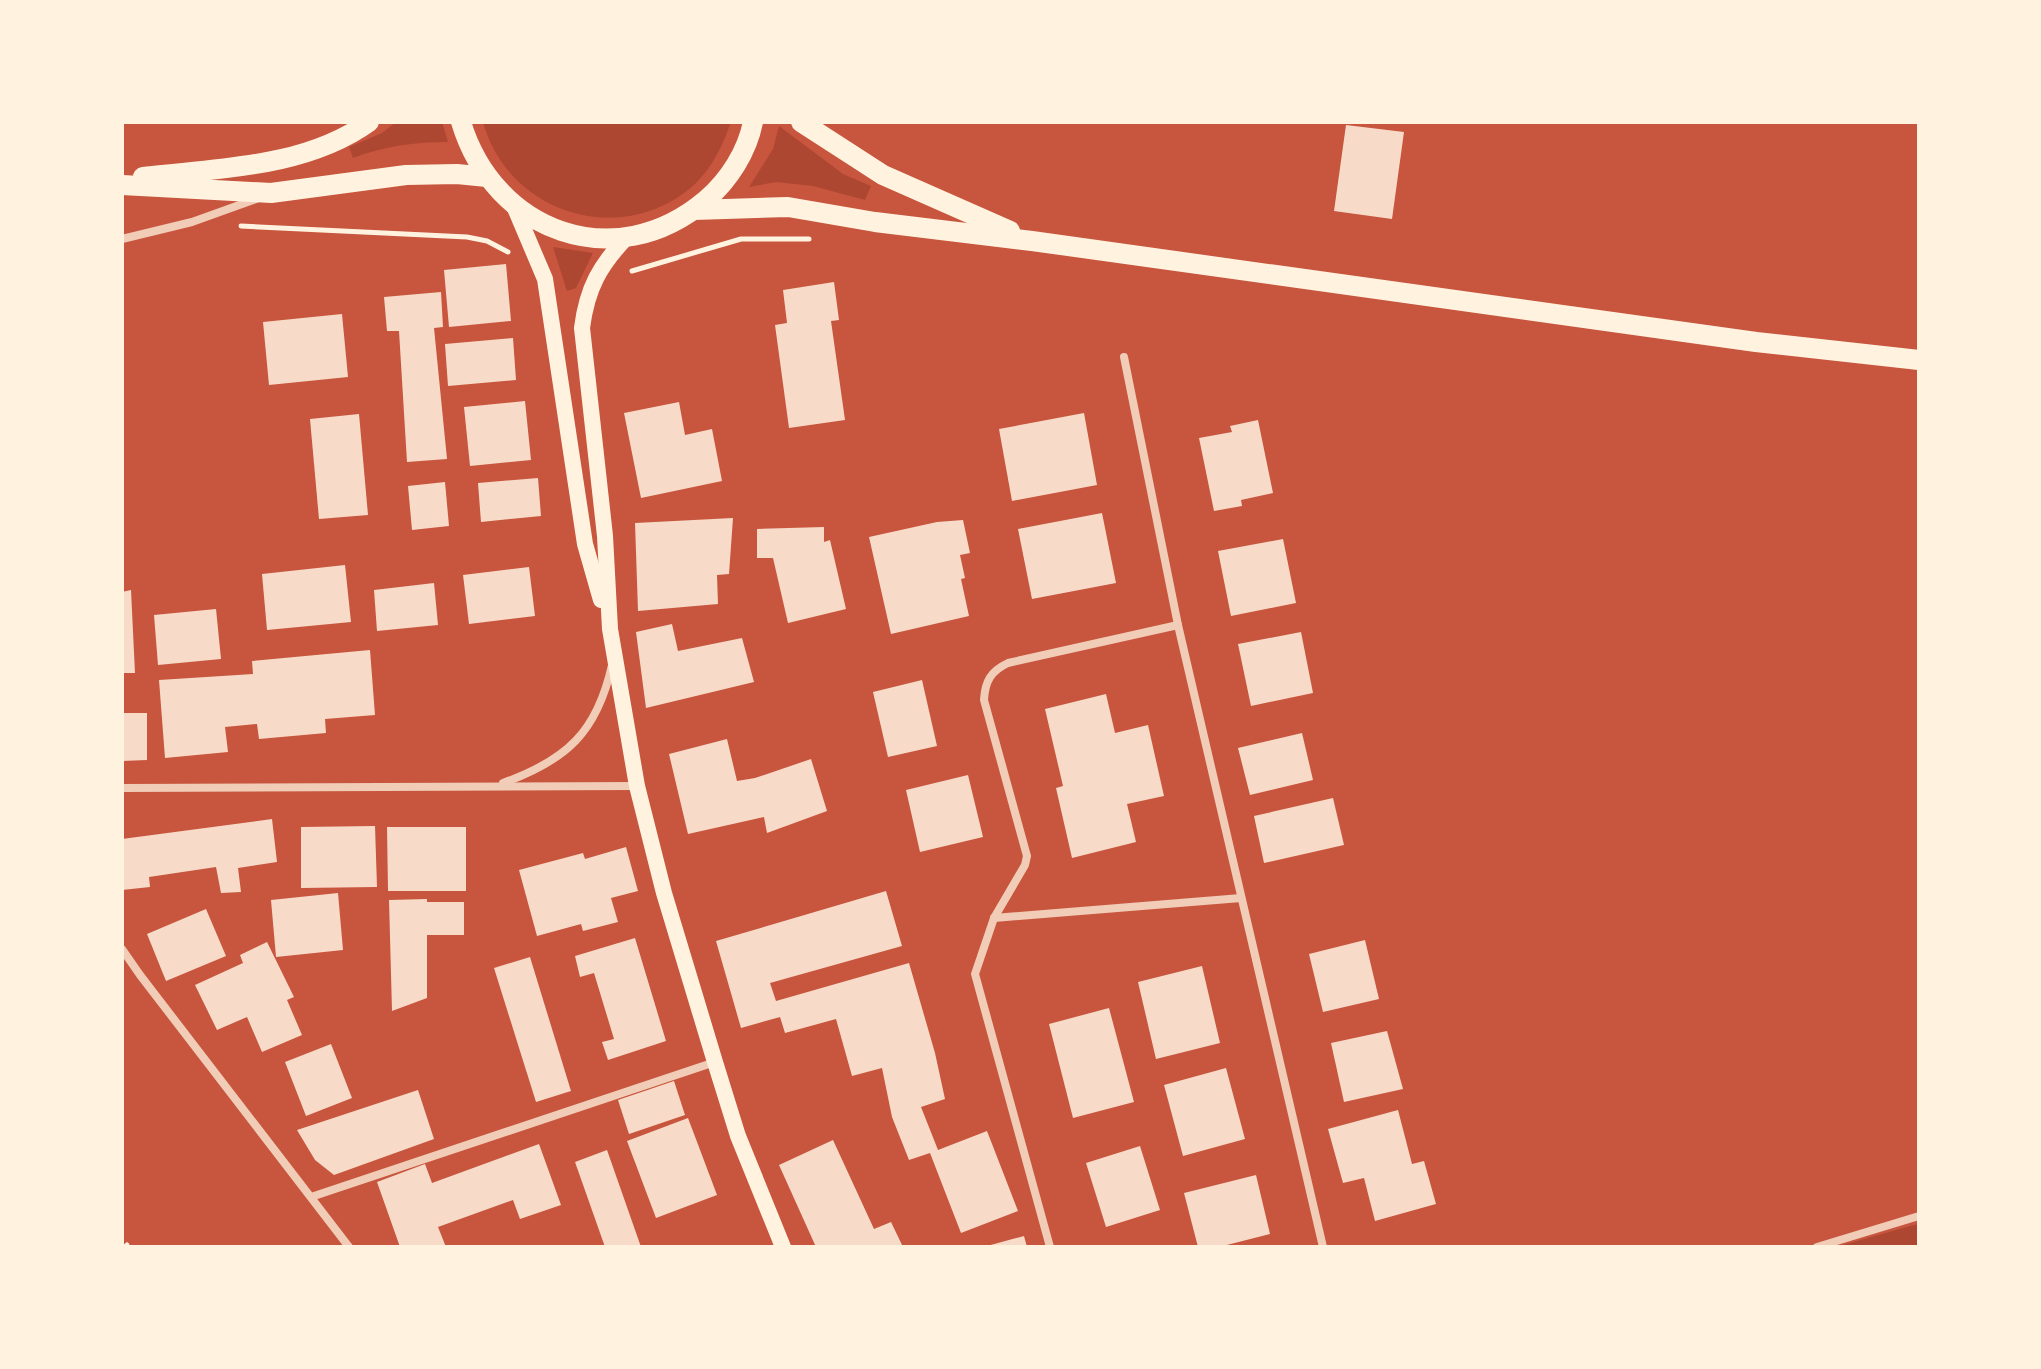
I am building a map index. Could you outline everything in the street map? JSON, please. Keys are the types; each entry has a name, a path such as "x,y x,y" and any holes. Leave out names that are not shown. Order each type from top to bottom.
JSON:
{"main road":[{"path":"122,179 277,161 331,143 369,122"},
{"path":"461,122 475,159 514,206 530,217 567,233 587,237 627,237 651,231 694,210 729,175 742,154 753,122"},
{"path":"801,122 883,175 1032,241"},
{"path":"122,185 271,193 406,175 487,177"},
{"path":"514,206 545,279 585,544 610,629"},
{"path":"694,210 788,207 875,222 1756,342 1919,360"},
{"path":"627,237 606,259 596,276 582,328 605,536 614,656 637,786 664,893 738,1136 783,1247"}],"street":[{"path":"122,239 148,235 197,220 271,193"},
{"path":"1124,357 1178,625 1323,1247"},
{"path":"1050,1247 975,974 994,918 1025,865 1027,856 984,700 985,689 992,673 999,667 1022,659 1178,625"},
{"path":"495,786 554,759 575,743 594,719 607,686 614,656"},
{"path":"122,788 637,786"},
{"path":"994,918 1241,898"},
{"path":"122,949 349,1247"},
{"path":"311,1197 715,1062"},
{"path":"1817,1247 1919,1216"}],"path":[{"path":"197,220 251,228 467,237 496,244 512,255"},
{"path":"625,276 639,267 735,241 813,240"}],"shaded area":[{"path":"396,122 442,122 448,142 400,146 353,158 349,147 382,133"},
{"path":"483,122 731,122 716,156 694,185 665,204 634,215 602,217 571,212 542,199 516,180 496,154"},
{"path":"779,126 843,174 871,186 865,200 813,186 776,182 749,187 773,149"},
{"path":"553,247 593,253 576,288 567,291"},
{"path":"1919,1224 1919,1247 1836,1247 1910,1226"}],"building":[{"path":"1346,125 1404,132 1392,219 1334,211"},
{"path":"506,264 511,321 449,327 444,270"},
{"path":"834,282 839,320 831,321 845,420 789,428 775,325 787,323 783,290"},
{"path":"441,292 443,327 434,328 447,459 407,462 399,331 387,331 384,297"},
{"path":"342,314 348,377 269,385 263,322"},
{"path":"513,338 516,380 448,386 445,344"},
{"path":"525,401 531,460 470,466 464,407"},
{"path":"679,402 685,435 712,429 722,481 641,498 624,413"},
{"path":"1084,413 1097,485 1012,501 999,429"},
{"path":"359,414 368,515 319,519 310,419"},
{"path":"1258,420 1273,493 1241,500 1242,506 1214,511 1199,438 1232,432 1230,426"},
{"path":"538,478 541,516 481,522 478,483"},
{"path":"445,482 449,526 412,530 408,486"},
{"path":"1102,513 1116,583 1032,599 1018,529"},
{"path":"733,518 729,574 717,575 718,604 638,611 635,523"},
{"path":"963,520 970,553 960,555 965,578 961,579 969,616 891,634 869,537 937,522"},
{"path":"824,527 824,542 830,540 846,609 788,623 773,558 757,558 757,529"},
{"path":"1283,539 1296,603 1231,616 1218,551"},
{"path":"345,565 351,622 267,630 262,574"},
{"path":"529,567 535,616 469,624 463,575"},
{"path":"434,583 438,625 377,631 374,590"},
{"path":"131,590 135,673 122,673 122,592"},
{"path":"216,609 221,659 158,665 154,615"},
{"path":"672,624 678,651 742,638 754,682 646,708 636,632"},
{"path":"1301,632 1313,693 1251,706 1238,644"},
{"path":"370,650 375,715 325,719 326,733 259,739 257,724 225,727 228,752 165,758 159,680 253,674 252,661"},
{"path":"922,680 937,746 888,757 873,692"},
{"path":"1106,694 1115,733 1148,725 1164,796 1127,804 1136,842 1072,858 1056,788 1063,786 1045,709"},
{"path":"122,713 147,713 147,760 122,761"},
{"path":"1302,733 1313,780 1250,795 1238,748"},
{"path":"727,739 737,781 811,759 827,811 767,833 764,817 688,834 669,754"},
{"path":"968,775 983,837 920,852 906,790"},
{"path":"1333,798 1344,845 1264,863 1254,816"},
{"path":"272,819 277,862 238,868 241,892 221,893 216,867 149,877 150,887 122,890 122,839"},
{"path":"375,826 377,887 301,888 301,827"},
{"path":"387,827 466,827 466,891 388,891"},
{"path":"626,847 638,891 611,898 618,922 583,931 581,924 537,936 519,870 583,853 585,859"},
{"path":"886,891 902,946 770,983 776,1001 909,963 945,1099 921,1107 938,1150 987,1131 1018,1211 961,1233 930,1153 909,1160 892,1117 882,1068 852,1076 836,1019 785,1033 780,1017 741,1028 716,941"},
{"path":"338,893 343,950 276,957 271,900"},
{"path":"427,899 427,902 464,902 464,935 427,935 427,998 392,1011 389,900"},
{"path":"206,909 226,956 166,981 147,934"},
{"path":"635,938 666,1041 608,1060 602,1042 614,1039 594,973 580,977 575,956"},
{"path":"1365,940 1379,999 1323,1012 1309,954"},
{"path":"267,942 294,997 287,1000 302,1035 262,1052 247,1017 217,1030 195,985 243,963 240,955"},
{"path":"530,957 571,1091 536,1102 494,968"},
{"path":"1202,966 1220,1043 1156,1059 1138,982"},
{"path":"1109,1008 1134,1102 1073,1118 1049,1024"},
{"path":"1387,1031 1403,1089 1344,1102 1331,1043"},
{"path":"331,1044 352,1098 306,1116 285,1062"},
{"path":"1226,1068 1245,1139 1183,1156 1164,1085"},
{"path":"674,1081 685,1115 629,1134 618,1100"},
{"path":"418,1090 434,1139 334,1175 315,1160 297,1130"},
{"path":"1398,1110 1412,1164 1424,1161 1436,1204 1375,1221 1364,1178 1343,1183 1328,1129"},
{"path":"688,1118 717,1195 656,1218 627,1141"},
{"path":"833,1140 874,1229 891,1222 903,1247 816,1247 779,1165"},
{"path":"539,1144 561,1205 520,1219 513,1200 438,1227 446,1247 400,1247 377,1182 425,1164 432,1183"},
{"path":"1140,1146 1160,1210 1106,1227 1086,1163"},
{"path":"607,1150 641,1247 605,1247 575,1162"},
{"path":"1256,1175 1270,1234 1219,1247 1198,1247 1184,1193"},
{"path":"1024,1236 1027,1247 987,1247 987,1246"}]}
